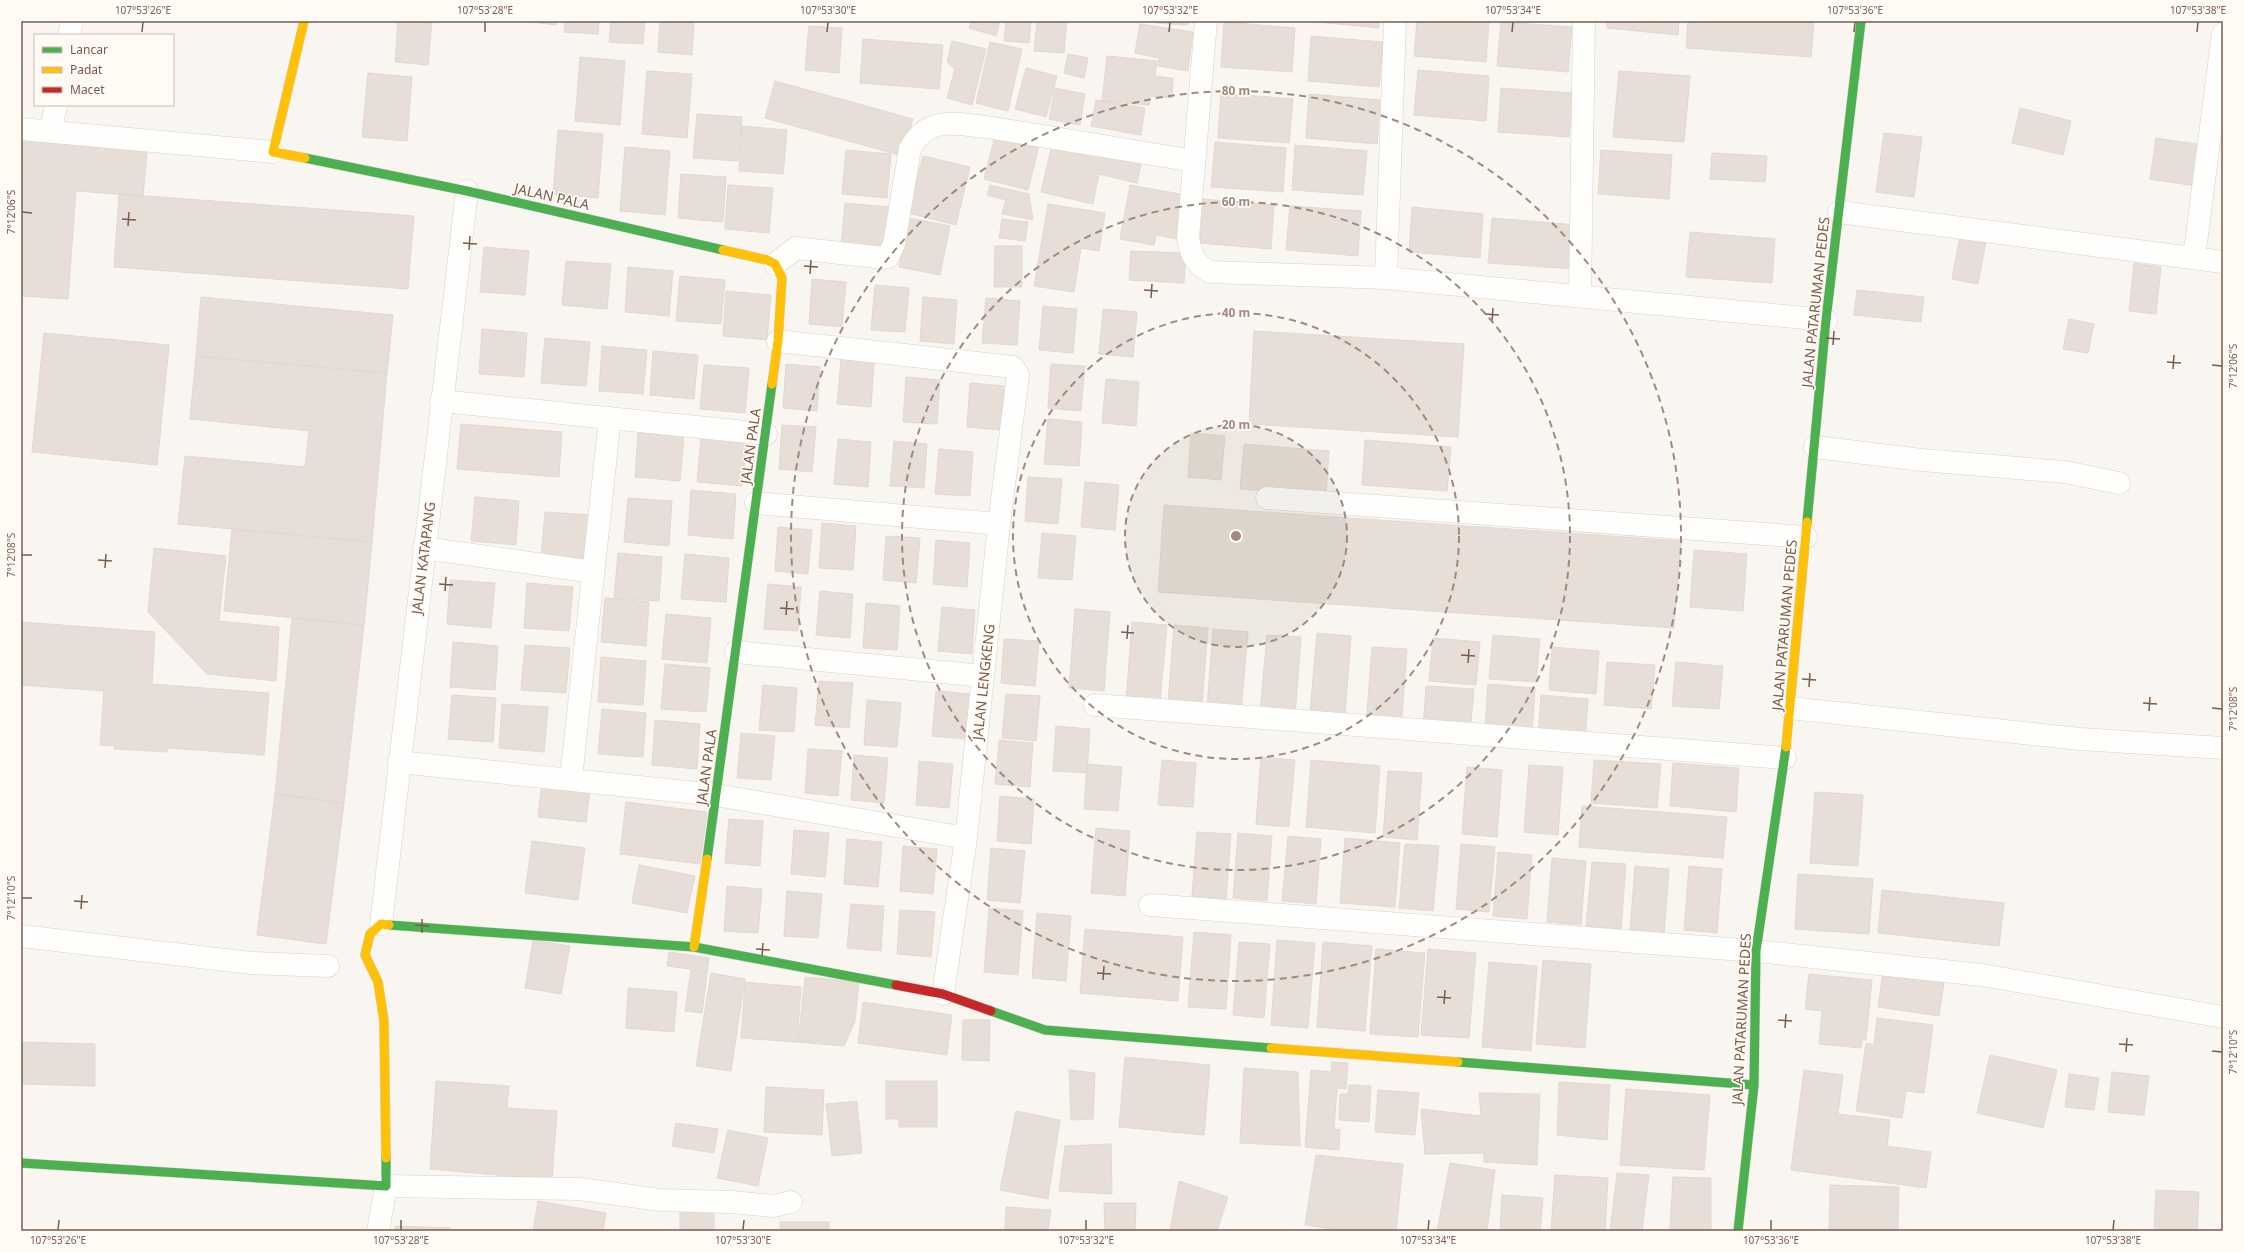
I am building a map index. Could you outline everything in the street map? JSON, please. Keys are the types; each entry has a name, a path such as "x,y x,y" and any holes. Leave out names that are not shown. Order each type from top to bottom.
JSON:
{"street":[{"path":"70,34 72,21"},
{"path":"21,129 51,130 273,152 304,21"},
{"path":"1206,21 1188,238 1190,253 1199,266 1210,272 1386,278 1826,320"},
{"path":"1386,278 1395,21"},
{"path":"1580,296 1584,21"},
{"name":"JALAN PATARUMAN PEDES","path":"1738,1231 1754,1085 1756,951 1785,758 1826,320 1861,21"},
{"path":"2194,258 2223,34"},
{"path":"51,130 56,106"},
{"path":"775,264 796,248 884,258 888,256 894,244 910,149 917,136 932,126 954,124 987,127 1194,161"},
{"name":"JALAN PALA","path":"273,152 466,191 768,260 775,264 782,278 778,341 694,947"},
{"name":"JALAN KATAPANG","path":"381,924 466,191"},
{"path":"1838,212 2223,262"},
{"name":"JALAN LENGKENG","path":"778,341 1013,367 1018,375 999,524 966,838 943,994"},
{"path":"441,401 766,434"},
{"path":"572,779 610,418"},
{"path":"1815,447 1922,460 2064,472 2119,483"},
{"path":"1267,498 1806,537"},
{"path":"756,503 999,524"},
{"path":"424,548 593,572"},
{"path":"736,652 983,676"},
{"path":"1094,705 1785,758"},
{"path":"1790,708 2080,739 2223,748"},
{"path":"400,762 716,795 966,838"},
{"path":"1150,905 1756,951 1982,975 2223,1017"},
{"path":"378,1231 386,1186 384,1021 378,982 365,955 370,934 381,924 694,947 943,994 1045,1030 1754,1085"},
{"path":"21,936 251,963 328,966"},
{"path":"21,1163 386,1186 580,1189 660,1200 732,1202 773,1206 791,1202"}],"building":[{"path":"398,21 432,21 428,65 395,62"},
{"path":"523,21 557,21 556,25"},
{"path":"565,21 599,21 598,34 564,32"},
{"path":"611,21 645,21 643,44 609,42"},
{"path":"660,21 694,21 692,55 658,52"},
{"path":"971,21 1000,21 996,36 969,28"},
{"path":"1006,21 1031,21 1029,43 1004,41"},
{"path":"1037,21 1067,21 1064,53 1034,51"},
{"path":"1157,21 1189,21 1188,25 1156,23"},
{"path":"1307,21 1379,21 1379,28"},
{"path":"1417,21 1489,21 1486,62 1414,56"},
{"path":"1607,21 1679,21 1678,35 1607,28"},
{"path":"1688,21 1814,21 1811,57 1686,48"},
{"path":"1224,22 1295,28 1292,72 1221,67"},
{"path":"1501,22 1572,27 1568,72 1497,66"},
{"path":"1140,24 1193,32 1188,71 1158,66 1159,58 1135,53"},
{"path":"809,26 842,28 839,73 805,70"},
{"path":"1311,36 1383,42 1379,87 1308,81"},
{"path":"863,39 943,45 939,89 860,83"},
{"path":"952,41 986,49 972,105 947,98 955,69 947,62"},
{"path":"990,42 1022,49 1008,111 976,103"},
{"path":"1068,54 1088,58 1084,78 1064,73"},
{"path":"1107,56 1157,61 1155,76 1173,78 1172,98 1150,96 1149,105 1102,101"},
{"path":"580,57 625,61 620,125 575,121"},
{"path":"1026,68 1057,76 1046,117 1015,109"},
{"path":"1418,70 1489,76 1486,121 1414,115"},
{"path":"647,71 692,74 687,138 642,134"},
{"path":"1619,71 1690,76 1684,142 1613,137"},
{"path":"368,73 412,77 407,141 362,137"},
{"path":"775,81 913,119 903,156 765,118"},
{"path":"1055,88 1085,94 1080,125 1049,119"},
{"path":"1501,88 1573,93 1569,137 1498,132"},
{"path":"1221,93 1293,99 1289,143 1218,138"},
{"path":"1309,94 1380,100 1377,144 1306,138"},
{"path":"1096,100 1145,108 1141,135 1091,126"},
{"path":"2020,108 2071,121 2063,155 2012,143"},
{"path":"697,114 742,117 738,161 693,158"},
{"path":"742,126 787,130 783,174 739,171"},
{"path":"558,130 603,134 598,198 553,194"},
{"path":"21,132 148,142 143,196 76,191 68,299 21,296"},
{"path":"1884,133 1922,137 1914,197 1876,192"},
{"path":"995,136 1039,146 1028,190 984,179"},
{"path":"2156,138 2203,145 2196,186 2150,179"},
{"path":"1053,140 1142,160 1137,183 1099,174 1093,204 1041,192"},
{"path":"1215,142 1286,148 1283,192 1211,187"},
{"path":"1295,145 1367,151 1363,195 1292,190"},
{"path":"625,147 670,151 665,215 620,211"},
{"path":"846,150 891,154 887,198 842,194"},
{"path":"1601,150 1672,155 1669,199 1598,194"},
{"path":"1712,153 1767,156 1765,182 1710,179"},
{"path":"923,156 970,167 956,225 908,213"},
{"path":"681,174 726,177 723,222 678,218"},
{"path":"728,185 773,188 769,233 725,229"},
{"path":"990,185 1029,194 1033,220 1002,214 1006,200 987,195"},
{"path":"1130,185 1191,196 1183,240 1156,235 1154,245 1120,239"},
{"path":"119,194 414,216 408,289 114,267"},
{"path":"1203,199 1274,205 1271,249 1200,243"},
{"path":"845,203 890,207 886,251 841,248"},
{"path":"1048,204 1105,213 1099,251 1081,248 1074,292 1034,286"},
{"path":"1290,206 1361,211 1358,256 1286,250"},
{"path":"1412,207 1483,214 1480,258 1409,252"},
{"path":"909,218 950,226 940,275 899,267"},
{"path":"1492,218 1577,225 1573,269 1488,263"},
{"path":"1002,219 1028,222 1025,241 999,238"},
{"path":"1690,232 1775,239 1772,283 1686,277"},
{"path":"1960,236 1986,241 1978,284 1952,279"},
{"path":"995,246 1022,246 1022,287 994,287"},
{"path":"484,247 529,251 525,295 480,292"},
{"path":"1131,251 1186,253 1184,283 1129,280"},
{"path":"566,261 611,264 607,309 562,305"},
{"path":"2134,263 2161,267 2156,314 2129,311"},
{"path":"628,267 673,271 669,316 625,312"},
{"path":"680,276 725,280 721,324 676,321"},
{"path":"812,279 846,282 842,327 809,324"},
{"path":"875,285 909,288 905,332 871,330"},
{"path":"1857,290 1924,297 1921,322 1854,315"},
{"path":"726,291 771,295 767,340 723,336"},
{"path":"201,297 393,315 387,373 196,356"},
{"path":"923,297 957,300 954,344 920,341"},
{"path":"986,298 1020,301 1017,345 982,343"},
{"path":"1043,306 1077,309 1073,353 1039,350"},
{"path":"1103,309 1137,312 1133,357 1099,354"},
{"path":"2069,319 2094,324 2088,353 2063,349"},
{"path":"482,329 527,333 524,377 479,374"},
{"path":"1254,331 1464,344 1458,437 1249,424"},
{"path":"44,333 169,345 157,465 32,452"},
{"path":"545,338 590,342 586,386 541,383"},
{"path":"602,346 647,350 643,394 599,391"},
{"path":"653,351 698,355 694,399 650,395"},
{"path":"196,356 387,373 372,542 178,524 185,456 305,467 309,431 190,419"},
{"path":"841,359 874,362 871,407 837,404"},
{"path":"786,364 820,367 817,411 783,408"},
{"path":"1051,364 1085,366 1081,411 1048,408"},
{"path":"704,365 749,368 745,413 700,409"},
{"path":"906,377 940,380 937,424 903,422"},
{"path":"1106,379 1139,382 1136,426 1102,423"},
{"path":"970,383 1004,386 1001,430 967,427"},
{"path":"1048,419 1082,422 1079,466 1044,464"},
{"path":"461,424 562,432 559,477 457,469"},
{"path":"782,425 816,427 812,472 779,469"},
{"path":"638,432 684,436 680,481 635,477"},
{"path":"1191,433 1225,436 1221,480 1188,477"},
{"path":"701,438 746,441 742,486 697,482"},
{"path":"838,439 871,442 868,487 834,484"},
{"path":"1365,440 1451,447 1447,491 1362,485"},
{"path":"894,441 927,444 924,488 890,486"},
{"path":"1244,444 1329,451 1326,495 1240,489"},
{"path":"939,449 973,452 970,496 935,494"},
{"path":"1028,477 1062,479 1058,524 1025,521"},
{"path":"1085,482 1119,485 1115,530 1081,527"},
{"path":"691,490 736,494 733,539 688,535"},
{"path":"475,497 519,501 516,545 471,541"},
{"path":"628,498 672,501 669,546 624,542"},
{"path":"1164,505 1681,541 1674,628 1158,592"},
{"path":"545,512 590,515 586,560 541,556"},
{"path":"822,523 856,526 853,570 819,568"},
{"path":"778,527 812,530 808,574 775,571"},
{"path":"232,529 372,542 364,625 224,611"},
{"path":"1042,533 1076,536 1072,580 1038,578"},
{"path":"886,536 920,538 916,583 883,580"},
{"path":"936,540 970,543 967,587 933,584"},
{"path":"154,548 226,556 219,621 279,627 276,681 207,674 148,612"},
{"path":"1694,550 1747,554 1743,611 1690,607"},
{"path":"618,553 662,557 659,601 614,598"},
{"path":"685,554 729,558 726,602 681,599"},
{"path":"450,580 495,583 491,628 447,624"},
{"path":"527,583 573,587 569,631 524,628"},
{"path":"768,584 801,587 798,631 764,629"},
{"path":"820,591 853,594 850,638 816,635"},
{"path":"605,598 649,602 646,646 601,642"},
{"path":"866,603 900,606 897,650 863,648"},
{"path":"942,607 975,610 972,654 938,651"},
{"path":"1075,609 1110,612 1104,691 1069,688"},
{"path":"666,614 711,618 707,663 662,659"},
{"path":"292,618 364,625 344,803 275,794"},
{"path":"21,622 155,632 152,684 269,693 264,755 168,748 167,752 114,749 115,746 100,745 104,691 21,685"},
{"path":"1132,622 1167,625 1160,703 1126,701"},
{"path":"1174,625 1208,628 1202,706 1168,704"},
{"path":"1213,629 1248,632 1241,711 1207,708"},
{"path":"1317,633 1351,636 1345,715 1310,712"},
{"path":"1267,635 1301,637 1295,716 1260,713"},
{"path":"1493,635 1540,639 1536,682 1489,679"},
{"path":"1433,638 1480,642 1476,685 1429,681"},
{"path":"1004,639 1039,641 1035,686 1001,683"},
{"path":"453,642 498,646 495,690 450,687"},
{"path":"525,645 570,648 566,693 521,690"},
{"path":"1372,647 1407,649 1401,728 1366,725"},
{"path":"1552,647 1599,651 1596,694 1549,690"},
{"path":"601,657 646,661 643,705 598,702"},
{"path":"1607,662 1655,665 1651,709 1604,705"},
{"path":"1676,662 1723,666 1719,709 1672,706"},
{"path":"665,664 710,668 706,712 661,709"},
{"path":"819,681 853,683 849,728 815,725"},
{"path":"1488,684 1535,688 1532,731 1485,727"},
{"path":"763,685 797,688 794,732 759,730"},
{"path":"1426,686 1474,689 1470,733 1423,729"},
{"path":"936,691 970,694 966,739 932,736"},
{"path":"1006,694 1040,696 1036,741 1002,738"},
{"path":"452,695 496,698 493,742 448,739"},
{"path":"1541,695 1588,699 1585,742 1538,738"},
{"path":"867,700 901,703 897,747 864,745"},
{"path":"502,704 548,707 544,752 499,748"},
{"path":"602,709 646,713 643,757 598,754"},
{"path":"655,720 700,724 697,769 652,765"},
{"path":"1056,726 1090,729 1087,773 1053,771"},
{"path":"741,733 775,736 771,780 737,778"},
{"path":"999,740 1033,743 1030,787 995,784"},
{"path":"808,749 842,751 838,796 805,793"},
{"path":"854,755 888,758 884,803 851,800"},
{"path":"1261,757 1295,760 1289,827 1256,824"},
{"path":"1162,760 1196,763 1193,807 1158,805"},
{"path":"1311,760 1380,766 1375,833 1306,827"},
{"path":"1594,760 1661,764 1657,808 1591,803"},
{"path":"919,761 953,764 949,808 916,805"},
{"path":"1673,763 1739,768 1736,812 1670,806"},
{"path":"1087,764 1122,767 1118,811 1084,809"},
{"path":"1529,765 1563,767 1558,835 1524,832"},
{"path":"1467,767 1502,770 1497,837 1462,834"},
{"path":"1388,771 1422,773 1417,840 1383,837"},
{"path":"542,782 590,788 586,822 538,817"},
{"path":"1815,792 1863,795 1858,866 1810,863"},
{"path":"275,794 344,803 326,944 257,935"},
{"path":"1000,796 1034,799 1031,844 997,841"},
{"path":"626,802 707,812 700,864 620,854"},
{"path":"1582,806 1727,817 1723,858 1579,847"},
{"path":"729,819 763,821 760,866 725,863"},
{"path":"1096,828 1130,831 1125,896 1091,893"},
{"path":"794,830 829,833 825,877 791,874"},
{"path":"1197,832 1231,834 1226,899 1192,896"},
{"path":"1238,833 1272,836 1267,901 1233,898"},
{"path":"1288,836 1321,839 1316,904 1282,901"},
{"path":"1345,838 1400,843 1395,907 1340,903"},
{"path":"847,839 882,842 878,887 844,884"},
{"path":"532,841 585,848 578,900 525,893"},
{"path":"1405,844 1439,846 1433,911 1399,908"},
{"path":"1461,844 1495,847 1489,912 1456,909"},
{"path":"903,846 937,849 933,894 900,891"},
{"path":"991,848 1025,851 1020,903 987,900"},
{"path":"1498,852 1532,855 1527,919 1493,916"},
{"path":"1552,858 1586,861 1581,925 1547,922"},
{"path":"1592,862 1626,864 1621,929 1586,926"},
{"path":"639,865 695,876 687,913 632,903"},
{"path":"1635,866 1669,869 1664,933 1630,930"},
{"path":"1689,866 1722,869 1717,933 1684,930"},
{"path":"1798,874 1873,879 1869,934 1795,929"},
{"path":"727,886 762,889 758,933 724,931"},
{"path":"1882,890 2004,903 1999,946 1878,933"},
{"path":"787,891 822,894 818,938 784,936"},
{"path":"851,904 884,906 881,951 847,948"},
{"path":"989,908 1023,911 1018,975 984,972"},
{"path":"900,910 935,912 931,957 897,954"},
{"path":"1037,913 1071,916 1066,981 1032,978"},
{"path":"1085,929 1183,937 1178,1001 1080,993"},
{"path":"1194,932 1231,935 1226,1009 1188,1007"},
{"path":"533,940 570,946 561,994 525,988"},
{"path":"1277,940 1315,943 1308,1028 1271,1025"},
{"path":"1239,942 1270,944 1264,1018 1233,1015"},
{"path":"1323,942 1372,946 1365,1031 1317,1027"},
{"path":"1376,949 1425,953 1418,1037 1370,1034"},
{"path":"1428,949 1476,953 1469,1038 1421,1035"},
{"path":"669,952 709,958 702,1013 685,1011 691,969 667,966"},
{"path":"1543,960 1591,964 1585,1048 1536,1044"},
{"path":"1489,962 1537,966 1531,1051 1482,1047"},
{"path":"711,973 745,979 731,1071 696,1066"},
{"path":"1883,973 1944,982 1939,1016 1878,1007"},
{"path":"1809,974 1872,980 1866,1040 1862,1040 1861,1048 1819,1044 1822,1011 1805,1009"},
{"path":"805,977 859,982 855,1021 844,1046 798,1042"},
{"path":"745,982 801,987 797,1042 741,1038"},
{"path":"628,988 677,992 674,1032 626,1028"},
{"path":"863,1002 952,1015 947,1055 858,1043"},
{"path":"1877,1018 1933,1025 1924,1093 1906,1091 1902,1118 1856,1111 1866,1043 1874,1045"},
{"path":"963,1020 990,1020 989,1061 962,1060"},
{"path":"21,1042 95,1044 95,1086 21,1084"},
{"path":"1990,1055 2057,1070 2043,1128 1977,1113"},
{"path":"1125,1057 1210,1065 1204,1135 1119,1127"},
{"path":"1332,1062 1348,1063 1346,1089 1337,1088 1334,1129 1340,1130 1339,1150 1305,1147 1311,1070 1331,1072"},
{"path":"1244,1068 1298,1072 1300,1146 1240,1143"},
{"path":"1069,1070 1095,1073 1093,1119 1071,1120"},
{"path":"1804,1070 1843,1075 1838,1114 1890,1120 1887,1146 1931,1152 1926,1188 1791,1170"},
{"path":"2112,1072 2149,1076 2144,1115 2108,1112"},
{"path":"2069,1074 2099,1078 2094,1110 2065,1107"},
{"path":"436,1081 509,1086 507,1108 557,1111 552,1180 430,1169"},
{"path":"886,1081 937,1081 937,1127 899,1127 899,1119 886,1119"},
{"path":"1559,1082 1610,1085 1607,1140 1557,1135"},
{"path":"1349,1085 1371,1086 1369,1122 1339,1120 1340,1094 1348,1094"},
{"path":"766,1087 824,1090 822,1135 764,1132"},
{"path":"1626,1089 1710,1095 1704,1170 1620,1165"},
{"path":"1378,1090 1419,1093 1415,1135 1375,1132"},
{"path":"1479,1093 1540,1094 1537,1165 1484,1162 1484,1153 1425,1154 1421,1109 1481,1116"},
{"path":"857,1101 862,1153 832,1156 826,1104"},
{"path":"1016,1111 1060,1120 1048,1199 1000,1190"},
{"path":"676,1123 718,1129 714,1153 672,1146"},
{"path":"728,1130 768,1138 758,1186 717,1178"},
{"path":"1111,1144 1112,1194 1059,1191 1065,1146"},
{"path":"1316,1155 1403,1164 1396,1231 1345,1231 1305,1225"},
{"path":"1450,1163 1495,1170 1487,1231 1437,1231"},
{"path":"1617,1173 1649,1175 1642,1231 1610,1231"},
{"path":"1555,1175 1608,1178 1605,1231 1551,1231"},
{"path":"1673,1177 1711,1178 1711,1231 1670,1229"},
{"path":"1179,1181 1228,1197 1217,1231 1170,1231"},
{"path":"1830,1185 1899,1187 1898,1231 1829,1231"},
{"path":"2156,1190 2199,1192 2197,1231 2154,1231"},
{"path":"1502,1195 1543,1198 1540,1231 1500,1231"},
{"path":"538,1201 606,1213 603,1231 533,1231"},
{"path":"1104,1203 1136,1203 1135,1231 1105,1231"},
{"path":"1006,1207 1051,1210 1048,1231 1005,1231"},
{"path":"680,1208 714,1208 714,1231 680,1231"},
{"path":"780,1222 829,1222 829,1231 780,1231"},
{"path":"395,1226 450,1228 449,1231 395,1231"}],"traffic: fast":[{"path":"1807,522 1826,320 1861,21"},
{"path":"305,158 467,191 723,250"},
{"path":"707,859 772,384"},
{"path":"1738,1231 1754,1085 1756,951 1786,747"},
{"path":"389,925 694,947 896,985"},
{"path":"991,1011 1045,1030 1271,1048"},
{"path":"1458,1062 1754,1085"},
{"path":"21,1163 386,1186 386,1158"}],"traffic: slow":[{"path":"304,21 273,152 305,158"},
{"path":"723,250 767,260 775,264 782,278 778,341 772,384"},
{"path":"1786,747 1807,522"},
{"path":"694,947 707,859"},
{"path":"386,1158 384,1021 378,982 365,955 370,934 381,924 389,925"},
{"path":"1271,1048 1458,1062"}],"traffic: jam":[{"path":"896,985 943,994 991,1011"}]}
